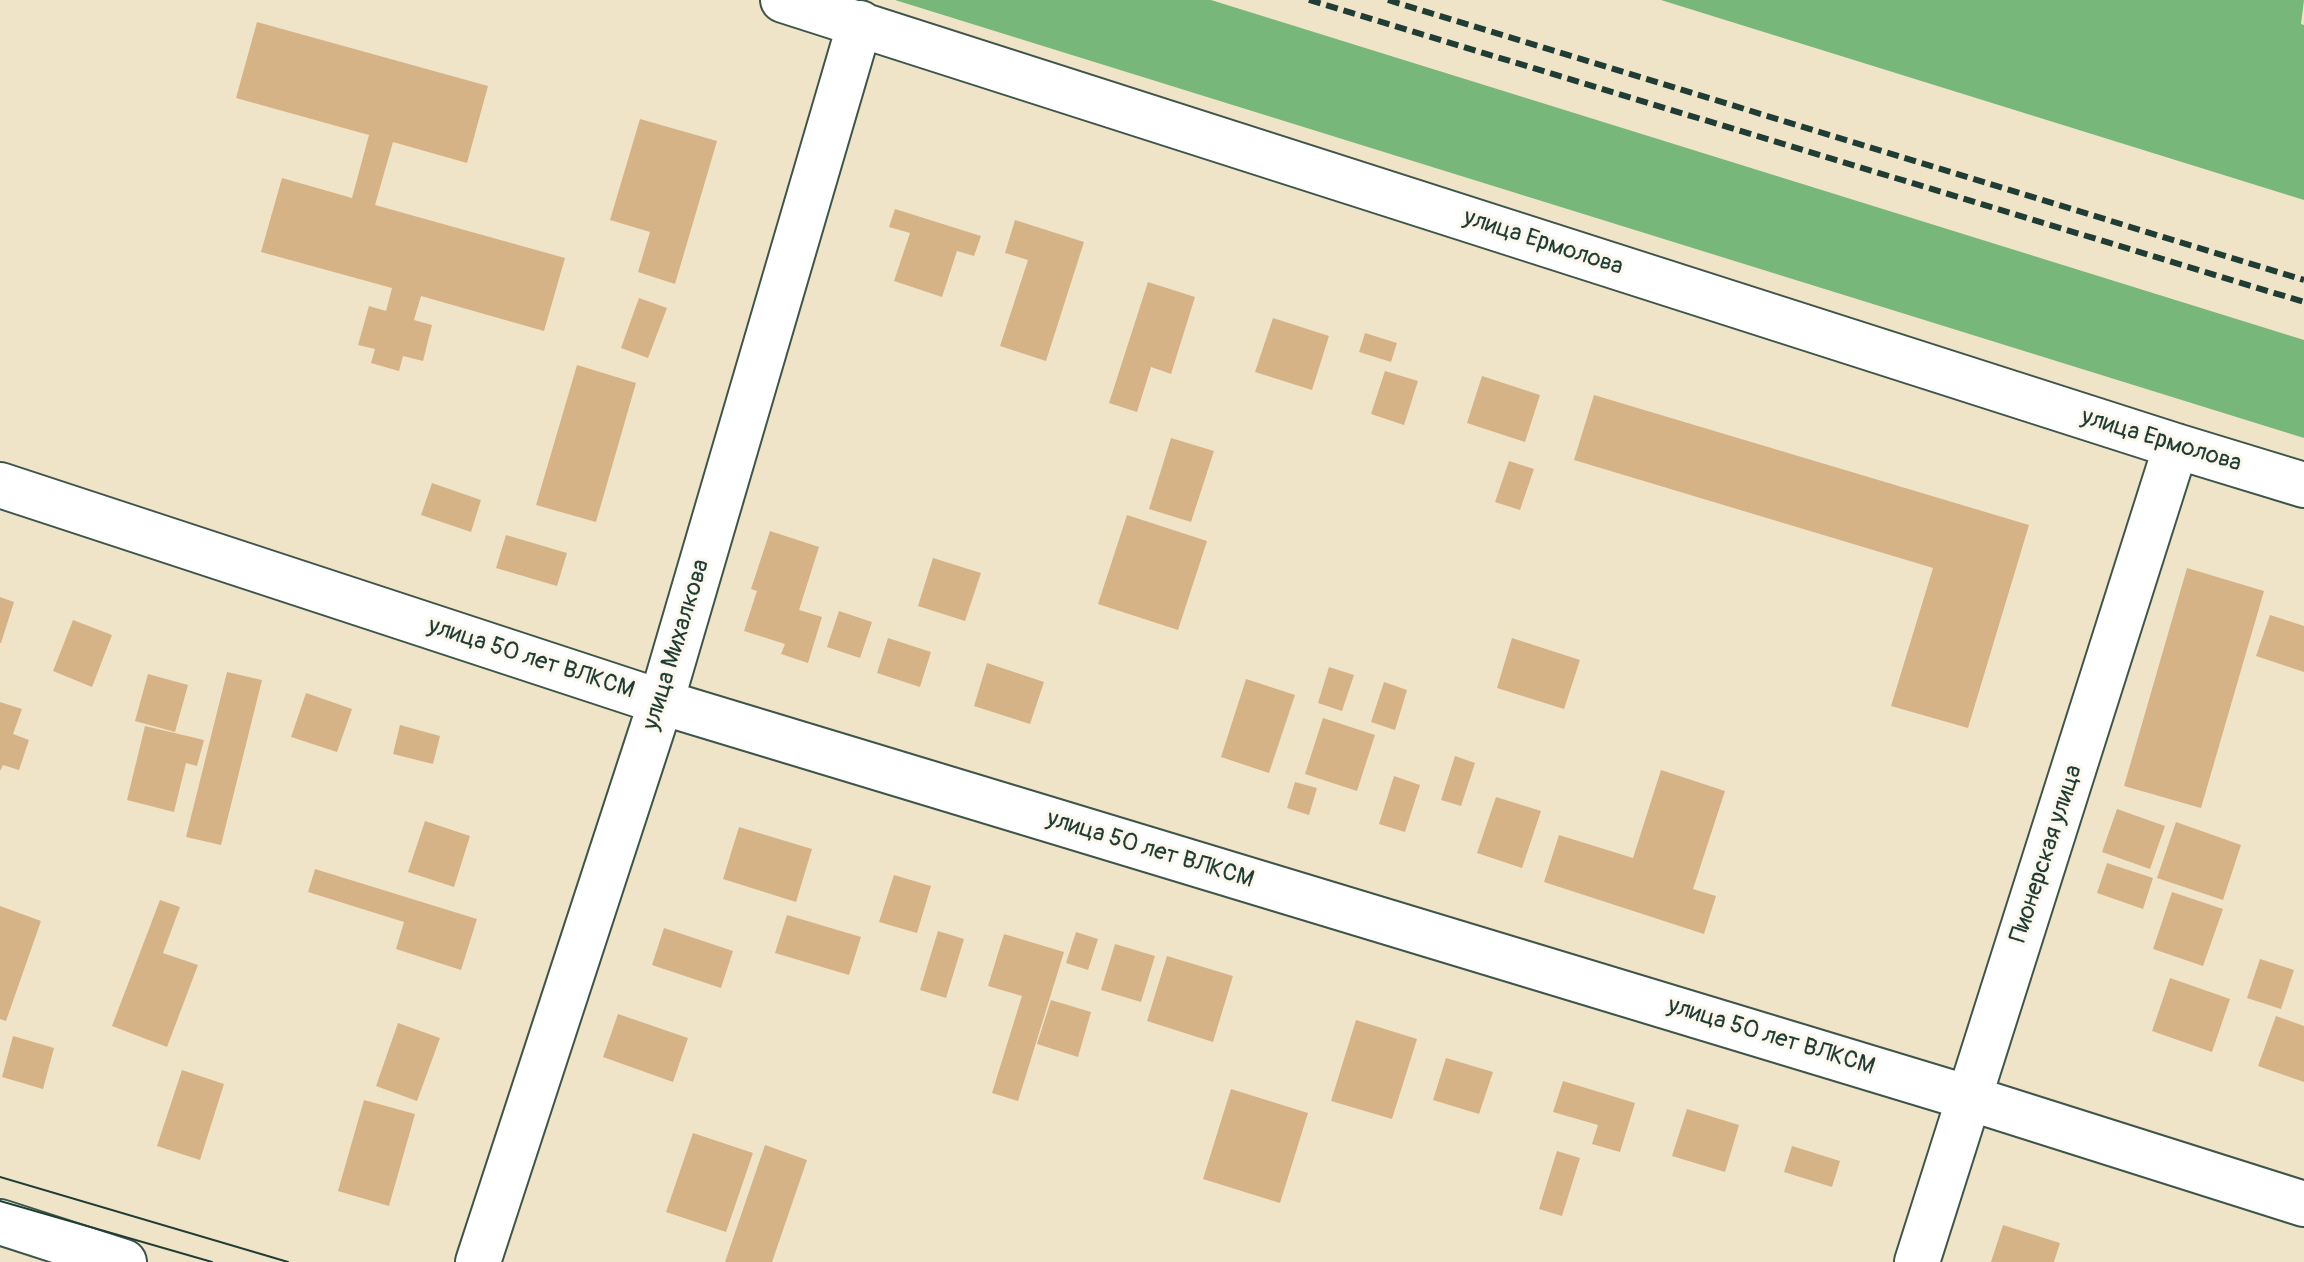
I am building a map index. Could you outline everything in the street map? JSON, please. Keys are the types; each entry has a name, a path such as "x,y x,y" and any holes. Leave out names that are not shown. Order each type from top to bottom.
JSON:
{"street":[{"name":"улица Ермолова","path":"783,0 2304,485"},
{"name":"улица Михалкова","path":"478,1262 661,702 860,23"},
{"name":"Пионерская улица","path":"1917,1262 2176,446"},
{"name":"улица 50 лет ВЛКСМ","path":"0,485 661,702 1969,1098 2304,1204"},
{"path":"0,1222 124,1262"}],"green space":[{"path":"895,0 1211,0 2304,340 2304,438"},
{"path":"1661,0 2304,0 2301,24 2304,25 2304,200"}],"building":[{"path":"257,22 488,86 467,163 393,142 375,205 565,258 544,331 421,296 414,320 432,325 423,361 403,356 399,371 371,363 375,349 358,345 369,306 386,311 392,288 261,252 282,178 352,198 369,135 236,98"},
{"path":"640,119 717,141 675,284 638,272 650,232 610,220"},
{"path":"895,209 981,236 974,256 957,251 942,297 894,281 910,233 889,227"},
{"path":"1015,220 1084,242 1046,361 1000,346 1028,260 1005,253"},
{"path":"1148,282 1195,297 1171,374 1151,367 1137,412 1109,403"},
{"path":"639,298 667,308 648,358 621,348"},
{"path":"1273,318 1329,336 1312,390 1255,372"},
{"path":"1365,333 1397,343 1391,362 1359,352"},
{"path":"577,365 636,383 596,522 536,505"},
{"path":"1385,371 1418,381 1404,425 1371,414"},
{"path":"1482,376 1540,395 1525,442 1467,423"},
{"path":"1594,395 2029,525 1968,728 1891,706 1933,568 1574,460"},
{"path":"1171,438 1214,451 1191,522 1149,509"},
{"path":"1509,461 1534,469 1520,510 1495,502"},
{"path":"432,483 481,500 471,532 421,515"},
{"path":"1127,515 1207,541 1178,630 1098,604"},
{"path":"770,531 819,547 799,610 822,617 808,663 781,654 785,644 744,631 757,591 751,589"},
{"path":"506,535 567,553 557,586 496,568"},
{"path":"933,558 981,573 965,621 918,606"},
{"path":"2187,568 2264,591 2201,808 2124,786"},
{"path":"0,597 14,602 1,643 0,643"},
{"path":"839,611 872,622 860,658 827,647"},
{"path":"2270,615 2304,626 2304,672 2256,656"},
{"path":"73,620 112,635 92,687 53,671"},
{"path":"888,638 931,652 920,687 877,673"},
{"path":"1512,638 1580,660 1564,709 1497,688"},
{"path":"987,663 1044,682 1030,724 974,706"},
{"path":"1329,667 1354,675 1342,711 1318,703"},
{"path":"227,672 262,680 221,845 186,837"},
{"path":"148,674 188,685 175,732 135,721"},
{"path":"1246,679 1295,695 1269,773 1221,757"},
{"path":"1384,682 1407,690 1395,730 1371,722"},
{"path":"306,693 352,709 337,752 291,737"},
{"path":"0,702 22,709 13,734 29,740 19,770 3,765 0,771"},
{"path":"1323,718 1375,735 1357,791 1305,774"},
{"path":"400,725 440,736 433,764 393,754"},
{"path":"145,726 204,740 197,766 186,763 174,812 127,800"},
{"path":"1455,756 1475,763 1461,806 1441,800"},
{"path":"1661,770 1725,791 1693,889 1716,896 1704,934 1544,882 1559,835 1633,858"},
{"path":"1394,776 1420,785 1405,832 1379,824"},
{"path":"1295,782 1317,788 1309,815 1287,808"},
{"path":"1496,797 1541,811 1522,868 1477,853"},
{"path":"2117,809 2165,826 2150,869 2102,852"},
{"path":"425,821 470,836 454,887 408,872"},
{"path":"2176,822 2241,845 2223,900 2157,878"},
{"path":"739,827 812,849 796,902 723,879"},
{"path":"2107,863 2153,878 2143,909 2097,893"},
{"path":"315,869 477,919 461,970 396,949 404,922 308,892"},
{"path":"894,875 931,886 917,933 879,922"},
{"path":"2172,892 2223,909 2203,966 2153,949"},
{"path":"160,900 180,907 163,953 198,965 167,1047 112,1026"},
{"path":"0,906 41,921 6,1021 0,1019"},
{"path":"787,915 861,937 849,975 775,953"},
{"path":"664,928 733,951 721,988 652,965"},
{"path":"938,931 964,939 946,998 920,990"},
{"path":"1076,932 1098,939 1088,970 1066,963"},
{"path":"1004,934 1064,952 1018,1101 992,1093 1022,996 988,986"},
{"path":"1115,944 1155,956 1141,1002 1101,990"},
{"path":"1167,956 1233,976 1213,1042 1147,1021"},
{"path":"2260,959 2294,970 2281,1009 2247,998"},
{"path":"2170,978 2230,999 2212,1052 2152,1031"},
{"path":"1051,1000 1091,1012 1078,1057 1037,1044"},
{"path":"618,1014 688,1038 673,1082 603,1057"},
{"path":"2276,1016 2304,1026 2304,1082 2258,1066"},
{"path":"1356,1020 1417,1039 1392,1119 1331,1101"},
{"path":"398,1023 440,1038 417,1101 376,1086"},
{"path":"13,1036 54,1048 43,1089 2,1077"},
{"path":"1446,1058 1493,1072 1479,1114 1433,1100"},
{"path":"182,1070 224,1084 200,1160 157,1146"},
{"path":"1563,1081 1635,1103 1620,1152 1592,1144 1598,1125 1553,1112"},
{"path":"1231,1089 1308,1113 1280,1203 1203,1179"},
{"path":"364,1100 415,1114 389,1206 338,1191"},
{"path":"1687,1109 1739,1125 1725,1172 1672,1156"},
{"path":"693,1133 753,1153 726,1232 666,1212"},
{"path":"765,1145 807,1160 772,1262 725,1262"},
{"path":"1792,1146 1840,1161 1832,1187 1784,1172"},
{"path":"1557,1151 1580,1158 1562,1216 1539,1209"},
{"path":"2003,1225 2060,1243 2054,1262 1991,1262"}],"tram line":[{"path":"0,1177 288,1262"},
{"path":"0,1201 212,1262"}],"railway":[{"path":"1309,0 2304,302"},
{"path":"1388,0 2304,280"}]}
